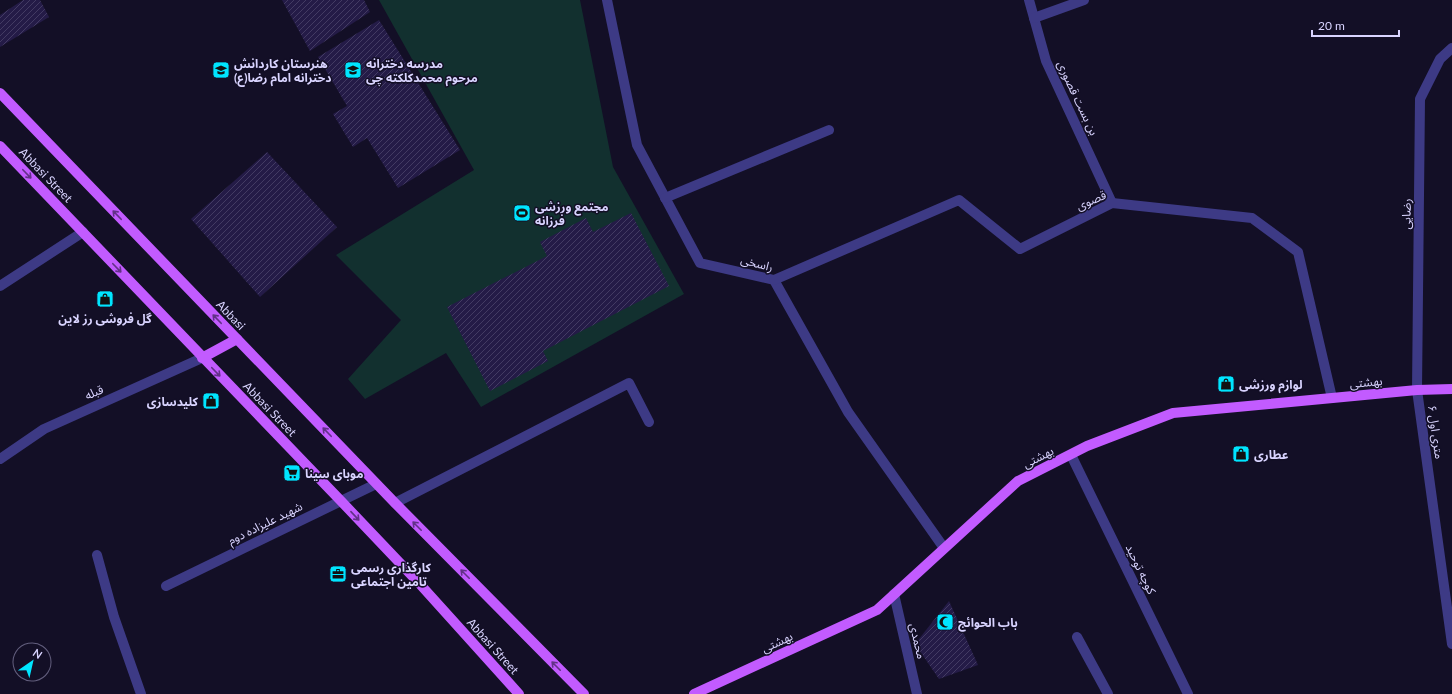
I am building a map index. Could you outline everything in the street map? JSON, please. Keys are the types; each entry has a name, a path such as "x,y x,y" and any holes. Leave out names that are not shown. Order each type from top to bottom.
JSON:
{"main road":[{"name":"Abbasi","path":"0,93 395,503"},
{"name":"Abbasi Street","path":"0,146 418,582 519,694"},
{"path":"202,358 237,339"},
{"name":"بهشتی","path":"694,694 877,610 1018,481 1087,446 1173,413 1417,390 1452,390"},
{"path":"395,503 584,694"}],"street":[{"name":"راسخی","path":"607,0 637,145 700,263 774,280 848,412 944,548"},
{"name":"بن بست قصوری","path":"1029,0 1046,61 1112,203"},
{"path":"1034,18 1084,0"},
{"name":"رضایی","path":"1417,390 1420,99 1440,59 1452,48"},
{"path":"665,198 829,130"},
{"name":"قصوی","path":"774,280 959,200 1020,249 1112,203 1252,218 1298,252 1332,398"},
{"path":"0,286 83,232"},
{"name":"قبله","path":"0,459 44,429 202,358"},
{"path":"395,503 629,383 649,422"},
{"name":"۶ متری اول","path":"1417,390 1452,644"},
{"name":"کوچه توحید","path":"1071,454 1188,694"},
{"name":"شهید علیزاده دوم","path":"166,586 376,484"},
{"path":"98,555 114,617 141,694"},
{"name":"محمدی","path":"894,594 917,694"},
{"path":"1077,637 1108,694"}],"green space":[{"name":"مجتمع ورزشی فرزانه","path":"379,0 580,0 613,167 684,294 481,407 446,353 365,399 348,379 401,320 336,255 474,170"}],"building":[{"path":"23,0 40,0 49,17 0,47 0,15"},
{"path":"282,0 364,0 370,12 310,51"},
{"path":"379,20 460,150 398,188 367,138 353,147 333,114 347,106 318,57"},
{"path":"267,152 337,227 260,297 191,219"},
{"path":"631,213 669,286 543,351 548,361 490,391 447,307 547,256 540,242 586,218 593,232"},
{"name":"باب الحوائج","path":"949,601 978,665 939,679 915,644"}],"place":[{"name":"هنرستان کاردانش دخترانه امام رضا(ع)","path":"221,70"},
{"name":"مدرسه دخترانه مرحوم محمدکلکته چی","path":"353,70"},
{"name":"مجتمع ورزشی فرزانه","path":"522,213"},
{"name":"گل فروشی رز لاین","path":"105,299"},
{"name":"لوازم ورزشی","path":"1226,384"},
{"name":"کلیدسازی","path":"211,401"},
{"name":"عطاری","path":"1241,454"},
{"name":"موبای سینا","path":"292,473"},
{"name":"کارگذاری رسمی تامین اجتماعی","path":"338,574"},
{"name":"باب الحوائج","path":"945,622"}]}
